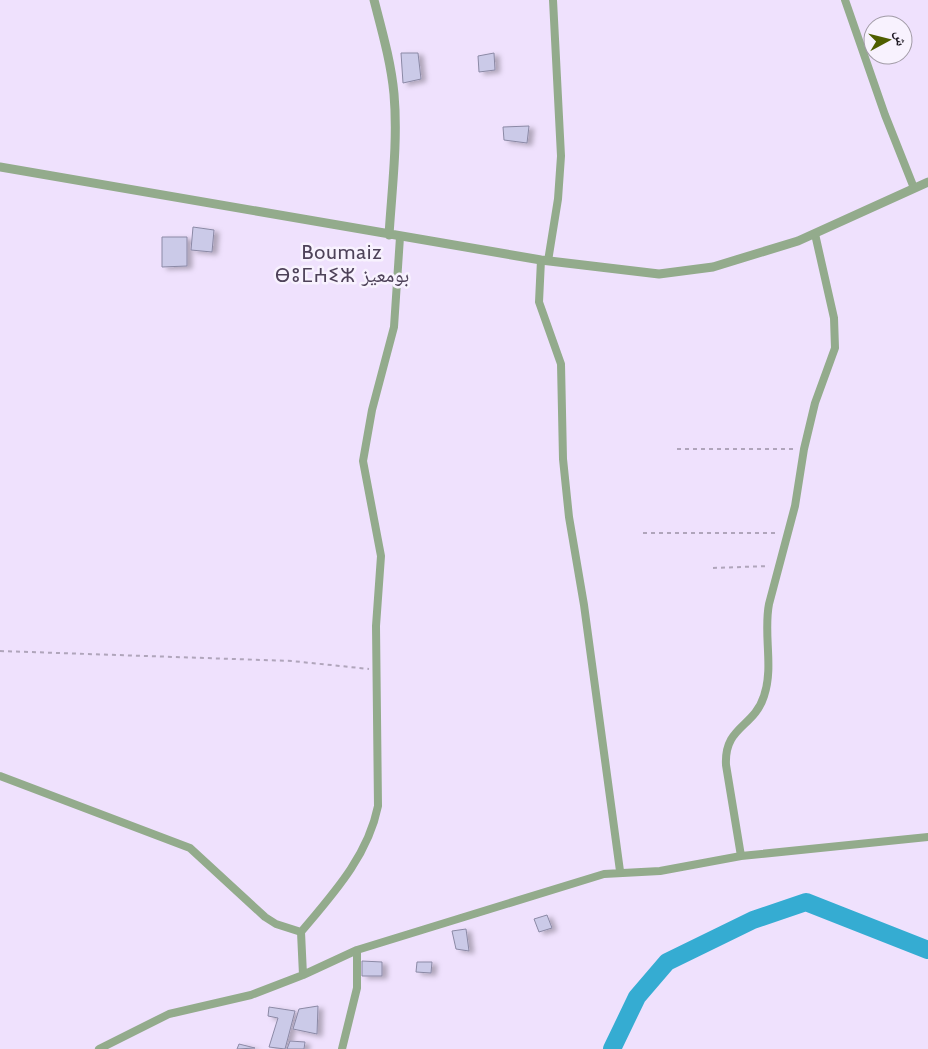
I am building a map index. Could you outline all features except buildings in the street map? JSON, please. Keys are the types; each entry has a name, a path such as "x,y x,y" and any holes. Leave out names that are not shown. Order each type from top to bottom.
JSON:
{"street":[{"path":"374,0 388,54 394,94 395,127 390,235"},
{"path":"553,0 561,156 558,199 544,261 539,302 561,364 563,459 568,518 584,605 620,872"},
{"path":"844,0 885,115 914,188"},
{"path":"0,167 544,261 659,274 713,267 815,234 928,182"},
{"path":"740,856 727,774 726,750 730,739 749,721 765,695 768,672 766,618 799,487 804,449 815,403 835,348 836,333 815,234"},
{"path":"304,975 301,932 331,897 362,852 376,821 378,806 376,626 381,556 363,461 372,410 394,327 400,237"},
{"path":"0,776 23,787 157,834 190,848 260,913 276,924 301,932"},
{"path":"99,1049 169,1014 251,995 304,975 357,950 561,886 620,872 666,871 740,856 928,838"},
{"path":"342,1049 357,988 357,950"}],"path":[{"path":"677,449 804,449"},
{"path":"642,533 787,533"},
{"path":"713,568 779,566"},
{"path":"0,652 292,661 377,670"}],"waterway":[{"path":"612,1049 637,997 667,962 753,920 806,902 928,950"}],"district":[{"name":"Boumaiz ⴱⵓⵎⵄⵉⵣ بومعيز","path":"342,264"}]}
